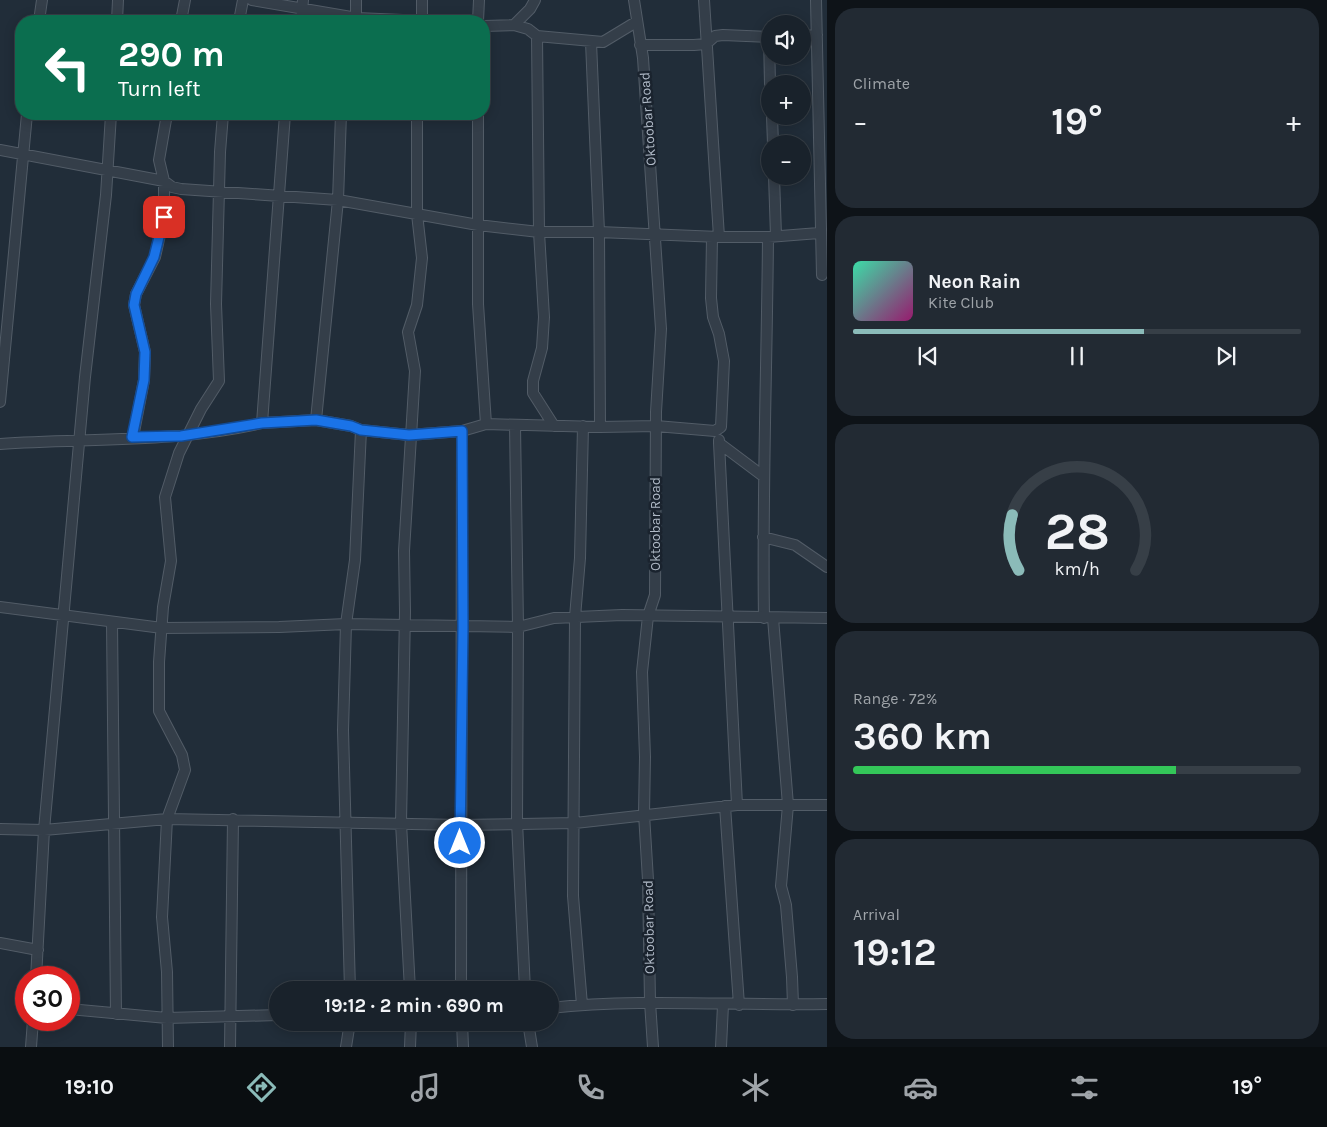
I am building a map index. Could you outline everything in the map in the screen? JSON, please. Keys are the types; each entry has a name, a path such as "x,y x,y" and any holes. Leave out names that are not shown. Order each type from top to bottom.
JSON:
{"street":[{"path":"40,15 42,0"},
{"path":"117,15 118,0"},
{"path":"183,15 185,0"},
{"path":"240,15 243,0"},
{"path":"252,0 303,5 341,15"},
{"path":"356,0 356,15"},
{"path":"422,0 423,15"},
{"path":"478,15 479,0"},
{"path":"514,25 530,9 535,0"},
{"name":"Oktoobar Road","path":"634,0 643,58 661,329 656,426 655,595 648,616 642,672 645,757 644,814 653,1047"},
{"path":"704,0 716,237 711,298 713,316 719,334 724,361 723,410 719,429 719,443 737,805"},
{"path":"816,0 819,233 822,276"},
{"path":"490,26 514,25 528,29 537,36 591,42 607,41 636,22"},
{"path":"811,35 817,35"},
{"path":"537,36 538,232 544,317 542,348 533,381 532,393 554,426"},
{"path":"640,45 706,44 715,36 761,36"},
{"path":"591,42 599,232 600,427"},
{"path":"0,402 26,120"},
{"path":"37,966 44,830 79,439 108,170 111,120"},
{"path":"132,437 144,380 145,352 134,305 136,294 154,257 164,217 164,181 159,160 166,120"},
{"path":"168,1047 167,972 162,917 166,819 186,770 182,755 159,711 159,662 163,607 171,561 165,497 172,470 219,381 216,304 223,120"},
{"path":"262,423 284,120"},
{"path":"316,420 338,200 341,120"},
{"path":"410,981 401,823 404,550 409,435 415,370 408,332 417,306 422,258 417,214 417,120"},
{"path":"478,120 478,304 486,424"},
{"path":"0,150 164,181 172,187 338,200 478,226 538,232 599,232 716,237 819,233"},
{"path":"774,185 763,476 763,537 769,618 788,805 781,886 789,941 792,1005"},
{"path":"0,444 189,435 262,423 316,420 351,426 361,430 409,435 462,431 486,424 600,427 656,426 710,431 719,429"},
{"path":"515,425 518,627 517,822 525,981"},
{"path":"582,1005 573,896 575,617 580,558 583,426"},
{"path":"350,981 345,871 346,821 343,730 346,624 355,560 361,430"},
{"path":"461,981 462,431"},
{"path":"719,443 763,476"},
{"path":"763,537 795,545 827,567"},
{"path":"0,607 162,628 279,627 346,624 518,627 554,618 575,617 827,618"},
{"path":"112,622 116,1014"},
{"path":"0,829 44,830 166,819 346,821 460,825 517,822 575,823 737,805 827,805"},
{"path":"725,806 739,1005"},
{"path":"230,1047 232,1017 233,820"},
{"path":"0,944 38,950"},
{"path":"559,1007 650,1002 723,1005 827,1004"},
{"path":"721,1047 723,1005"},
{"path":"80,1010 167,1018 269,1015"},
{"path":"31,1047 32,1031"},
{"path":"346,1047 349,1031"},
{"path":"410,1047 411,1031"},
{"path":"462,1031 463,1047"},
{"path":"529,1031 532,1047"}],"route":[{"path":"164,217 154,257 136,294 134,305 144,341 145,352 144,380 132,437 181,436 262,423 316,420 351,426 361,430 409,435 462,431 463,627 460,843"}]}
